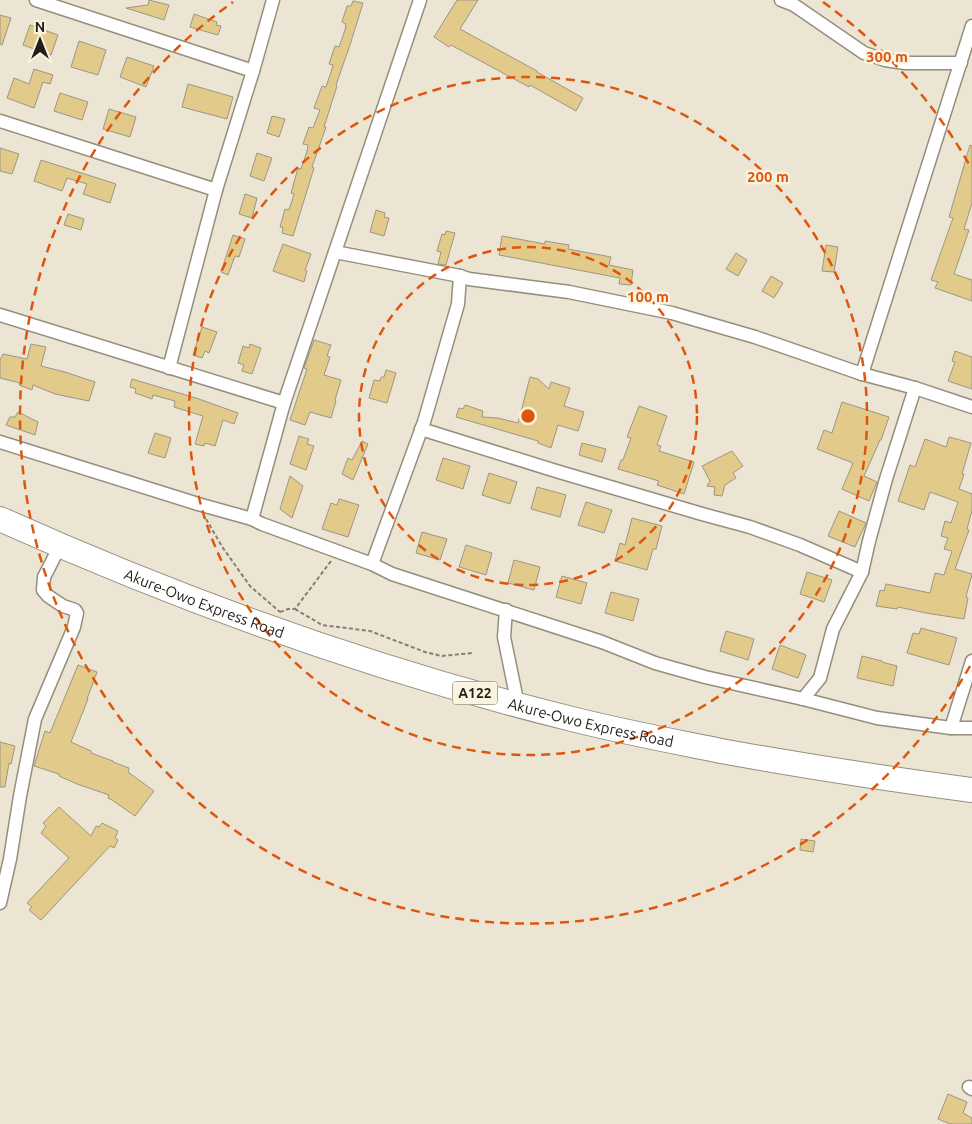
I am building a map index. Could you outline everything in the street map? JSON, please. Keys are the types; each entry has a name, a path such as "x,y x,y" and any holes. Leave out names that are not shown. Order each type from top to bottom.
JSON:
{"highway":[{"name":"Akure-Owo Express Road","path":"0,520 144,581 272,619 405,673 518,705 577,721 653,738 890,780 972,790"}],"street":[{"path":"36,0 254,71"},
{"path":"169,368 216,190 254,71 273,0"},
{"path":"252,518 284,403 420,0"},
{"path":"781,0 794,5 864,53 885,60 905,63 960,63"},
{"path":"862,374 972,26"},
{"path":"0,121 216,190"},
{"path":"335,252 469,279 569,292 672,313 755,337 862,374 915,388 972,408"},
{"path":"372,564 421,429 458,304 460,276"},
{"path":"0,315 284,403"},
{"path":"803,699 820,678 833,629 862,572 886,479 915,388"},
{"path":"421,429 556,471 750,527 800,545 862,572"},
{"path":"0,442 198,504 252,518 262,524 372,564 392,574 602,642 655,663 705,677 877,718 951,728 972,728"},
{"path":"0,903 10,859 35,719 77,616 74,610 63,606 48,596 43,590 44,578 60,546"},
{"path":"506,610 504,637 518,705"},
{"path":"951,728 972,661"}],"path":[{"path":"198,504 223,548 272,619 288,609 295,609 322,626 370,631 425,652 442,656 472,653"},
{"path":"295,609 338,552"}],"building":[{"path":"149,0 169,5 164,20 126,8 148,5"},
{"path":"457,0 478,0 460,29 583,98 576,111 530,85 529,87 451,45 449,47 434,37"},
{"path":"353,1 363,3 336,85 324,127 326,127 312,167 314,168 293,236 282,233 283,227 280,227 285,209 289,210 294,194 291,193 298,168 301,169 307,151 308,145 303,144 309,127 313,128 320,110 314,108 322,86 326,87 333,65 329,64 335,46 339,47 346,27 346,24 342,22 347,6 351,6"},
{"path":"194,14 217,22 216,25 221,26 218,35 190,27"},
{"path":"0,15 11,18 2,45 0,44"},
{"path":"30,25 58,35 51,55 23,45"},
{"path":"79,41 106,50 98,75 71,67"},
{"path":"127,57 154,66 146,87 120,77"},
{"path":"34,69 53,75 50,84 43,82 34,108 7,98 14,78 29,84"},
{"path":"188,84 233,97 227,119 182,107"},
{"path":"60,93 88,102 82,120 54,111"},
{"path":"109,109 136,117 130,137 103,129"},
{"path":"272,116 285,119 279,137 267,133"},
{"path":"970,145 972,146 972,203 964,229 969,230 954,274 972,280 972,301 935,288 938,282 931,280 953,218 949,217"},
{"path":"0,148 19,154 12,174 0,171"},
{"path":"257,153 272,158 264,181 250,176"},
{"path":"41,160 116,184 110,203 83,194 87,184 67,178 62,191 34,181"},
{"path":"245,194 257,198 252,218 239,214"},
{"path":"376,210 385,213 384,217 389,218 384,236 370,232"},
{"path":"68,214 84,219 81,230 64,225"},
{"path":"446,231 455,233 446,265 438,264 441,252 437,251 442,234 445,235"},
{"path":"233,235 245,239 239,257 235,256 228,275 221,272"},
{"path":"502,236 545,244 545,241 569,245 568,249 611,257 609,265 633,270 631,285 619,284 620,278 499,255"},
{"path":"283,244 311,254 305,270 307,271 304,282 273,271"},
{"path":"826,245 838,247 834,272 822,271"},
{"path":"736,253 747,260 738,276 726,269"},
{"path":"771,276 783,283 774,298 762,291"},
{"path":"202,327 217,332 209,353 205,351 202,358 193,355"},
{"path":"314,340 331,345 327,356 330,357 324,375 341,380 331,418 310,412 305,425 290,420 307,369 304,368"},
{"path":"31,344 46,347 41,366 95,382 89,401 55,394 33,385 32,390 19,385 20,383 0,378 0,360 3,354 27,359"},
{"path":"250,344 261,348 252,374 242,371 244,365 238,363 243,346 249,348"},
{"path":"955,351 972,357 972,389 948,381 955,362 952,361"},
{"path":"386,370 396,373 387,403 369,398 374,380 380,381 381,377 384,377"},
{"path":"530,377 538,379 549,389 551,382 570,388 564,406 584,412 578,431 558,425 551,448 538,443 538,441 456,417 459,408 463,409 465,405 483,411 482,417 498,418 518,423"},
{"path":"132,379 238,413 234,424 223,420 215,446 205,443 204,446 195,444 203,416 174,407 175,401 153,395 152,399 135,393 136,389 130,387"},
{"path":"842,402 889,417 881,440 864,476 877,482 869,501 842,489 853,463 817,449 824,430 832,433"},
{"path":"639,406 667,416 657,445 661,446 659,451 694,462 684,494 657,485 659,481 618,469 631,438 627,437"},
{"path":"18,412 38,422 35,435 6,425 10,417 15,417"},
{"path":"155,433 171,438 165,458 148,453"},
{"path":"299,436 309,439 307,444 314,446 306,470 290,464"},
{"path":"949,437 971,443 959,489 972,494 972,510 967,529 969,530 955,569 972,574 966,597 968,598 964,619 898,607 897,609 876,606 880,590 884,591 886,584 930,593 935,573 944,575 952,551 944,549 948,538 941,536 945,521 951,523 958,502 930,492 924,510 898,501 910,465 915,467 925,439 946,447"},
{"path":"362,441 368,444 353,480 342,474 348,458 352,460"},
{"path":"582,443 606,449 602,462 579,455"},
{"path":"732,451 743,466 733,473 736,478 725,485 722,496 714,495 715,487 707,486 710,481 702,466"},
{"path":"443,458 470,466 463,489 436,480"},
{"path":"489,473 517,482 510,504 482,495"},
{"path":"290,476 303,486 292,518 280,509"},
{"path":"537,487 566,495 560,517 531,509"},
{"path":"339,499 359,505 348,537 322,529 331,503 337,505"},
{"path":"586,502 612,510 604,533 578,525"},
{"path":"839,511 866,523 855,547 828,536"},
{"path":"632,518 662,526 656,549 653,549 647,570 615,561 620,543 625,545"},
{"path":"422,532 447,539 440,560 416,553"},
{"path":"466,545 492,553 486,575 459,567"},
{"path":"514,560 540,567 534,590 508,583"},
{"path":"807,572 832,580 824,602 800,594"},
{"path":"562,576 587,583 581,604 556,597"},
{"path":"611,592 639,599 633,621 605,613"},
{"path":"921,628 957,638 949,665 907,653 913,633 919,634"},
{"path":"726,631 754,639 748,660 720,651"},
{"path":"780,645 806,655 798,678 772,669"},
{"path":"862,656 897,666 893,686 857,678"},
{"path":"78,665 97,672 71,742 91,751 91,753 129,768 128,772 154,791 135,816 108,798 109,795 77,784 59,776 59,774 34,766 45,731 50,733"},
{"path":"0,742 15,746 11,764 9,763 5,787 0,787"},
{"path":"59,807 91,836 96,826 99,827 102,823 118,831 115,838 118,840 114,848 110,846 41,920 29,910 32,907 27,903 69,858 41,833 46,826 43,823"},
{"path":"801,839 815,841 813,852 800,850"},
{"path":"948,1094 967,1102 963,1113 972,1118 972,1124 950,1124 938,1119"}]}
